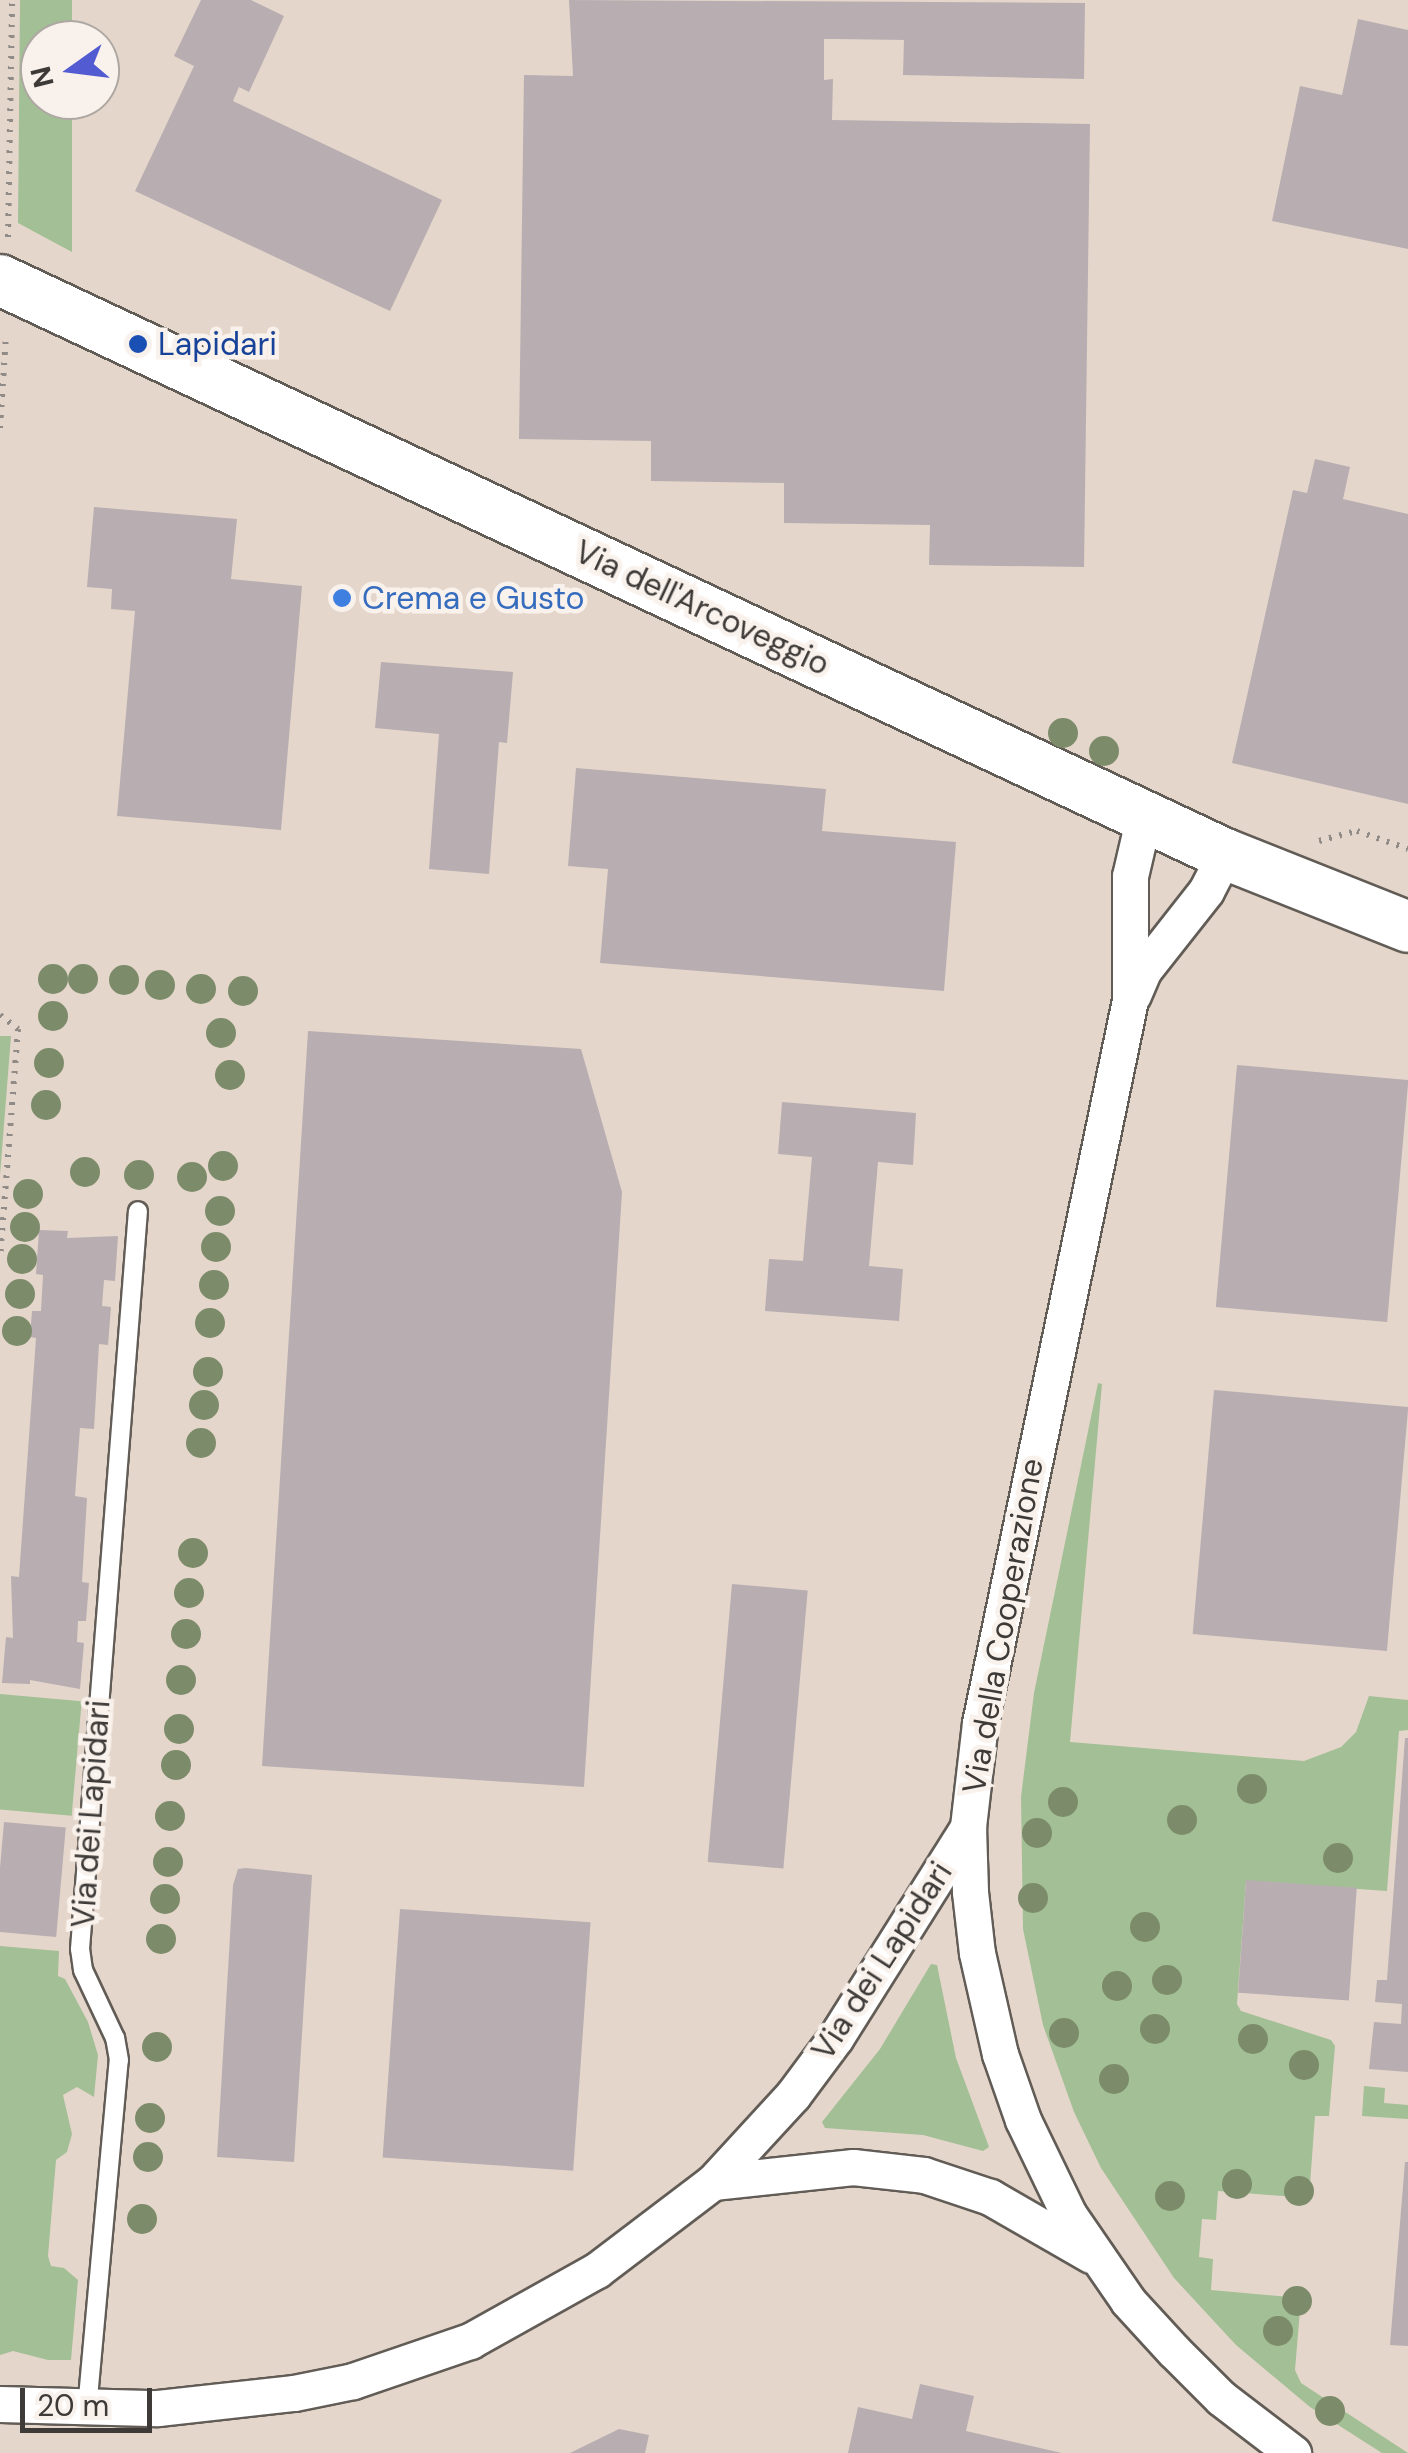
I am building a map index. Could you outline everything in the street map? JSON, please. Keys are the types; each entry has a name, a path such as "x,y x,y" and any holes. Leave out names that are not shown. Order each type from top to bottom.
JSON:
{"street":[{"name":"Via dell'Arcoveggio","path":"4,259 1144,816 1225,854 1408,927"},
{"name":"Via della Cooperazione","path":"1144,816 1129,888 1130,1000 980,1723 968,1827 977,1952 1000,2054 1044,2166 1094,2258 1174,2351 1222,2398 1292,2453"},
{"name":"Via della Cooperazione","path":"1130,1000 1143,971 1194,910 1225,854"},
{"name":"Via dei Lapidari","path":"0,2404 158,2408 294,2393 416,2363 516,2318 597,2270 713,2182 793,2095 836,2037 968,1827"},
{"path":"713,2182 853,2167 924,2175 990,2197 1094,2258"}],"lane":[{"name":"Via dei Lapidari","path":"87,2409 119,2060 114,2038 83,1970 80,1949 138,1211"}],"path":[{"path":"4,259 12,0"},
{"path":"0,428 8,329"},
{"path":"0,1015 18,1029 0,1257"}],"shaded area":[{"path":"0,0 1408,0 1408,2453 0,2453"}],"green space":[{"path":"20,0 72,0 72,20 20,20 20,120 72,120 72,252 18,223"},
{"path":"0,1036 11,1036 0,1175"},
{"path":"1098,1383 1102,1384 1070,1742 1304,1761 1341,1747 1356,1732 1369,1696 1408,1700 1408,1730 1399,1731 1387,1891 1246,1881 1237,2004 1241,2011 1331,2040 1335,2046 1329,2116 1315,2116 1309,2198 1218,2191 1216,2220 1202,2219 1199,2257 1213,2259 1211,2290 1301,2298 1295,2370 1301,2383 1408,2453 1382,2453 1310,2407 1236,2345 1174,2278 1101,2168 1074,2112 1043,2025 1023,1929 1021,1797 1034,1693"},
{"path":"0,1694 82,1701 72,1816 0,1809"},
{"path":"0,1946 59,1951 58,1976 65,1979 88,2022 98,2055 94,2097 77,2087 63,2095 72,2134 67,2152 56,2160 48,2256 51,2266 64,2268 78,2280 71,2360 48,2360 13,2351 0,2355"},
{"path":"931,1964 937,1965 956,2058 989,2147 983,2151 923,2135 825,2128 822,2122 880,2049"},
{"path":"1364,2086 1385,2088 1384,2103 1408,2105 1408,2119 1362,2116"}],"building":[{"path":"201,0 251,0 284,16 249,92 239,87 233,101 442,200 390,311 135,191 194,66 174,56"},
{"path":"569,0 1085,3 1084,79 903,75 904,40 824,39 824,80 833,79 832,120 1090,124 1084,567 929,565 930,525 784,523 784,483 651,481 651,441 519,439 524,75 573,76"},
{"path":"1358,19 1408,30 1408,249 1272,221 1300,86 1342,95"},
{"path":"1315,459 1350,467 1343,499 1408,514 1408,804 1232,763 1293,490 1307,493"},
{"path":"94,507 237,519 231,579 302,586 281,830 117,816 135,611 111,609 112,589 87,587"},
{"path":"381,662 513,672 507,743 499,742 489,874 429,869 439,734 375,728"},
{"path":"576,768 826,789 822,831 956,842 944,991 600,963 608,869 568,866"},
{"path":"308,1031 581,1049 622,1192 584,1787 262,1766"},
{"path":"1237,1065 1408,1080 1387,1322 1216,1307"},
{"path":"782,1102 916,1113 913,1165 878,1162 869,1266 903,1269 899,1321 765,1311 769,1259 803,1261 812,1157 778,1154"},
{"path":"39,1230 68,1231 67,1238 118,1236 115,1281 104,1280 102,1306 111,1307 108,1345 99,1344 94,1429 80,1428 75,1496 87,1498 82,1582 89,1583 86,1621 78,1621 77,1642 84,1643 80,1689 30,1680 30,1684 2,1683 6,1637 13,1638 11,1576 19,1577 36,1338 30,1337 32,1311 41,1311 43,1275 36,1274"},
{"path":"1214,1390 1408,1407 1387,1651 1193,1634"},
{"path":"732,1584 808,1591 783,1869 708,1862"},
{"path":"1405,1738 1408,2072 1369,2069 1374,2022 1401,2024 1402,2004 1375,2002 1377,1980 1387,1980"},
{"path":"4,1822 66,1827 56,1937 0,1932"},
{"path":"238,1869 312,1875 294,2162 217,2157 233,1885"},
{"path":"1246,1880 1357,1888 1349,2000 1238,1993"},
{"path":"400,1909 591,1922 573,2171 383,2157"},
{"path":"1408,2162 1408,2346 1390,2345"},
{"path":"920,2384 974,2396 966,2431 1062,2453 848,2453 858,2407 912,2419"},
{"path":"619,2429 649,2435 645,2453 570,2453"}],"place":[{"name":"Lapidari","path":"138,344"},
{"name":"Crema e Gusto","path":"342,598"}]}
